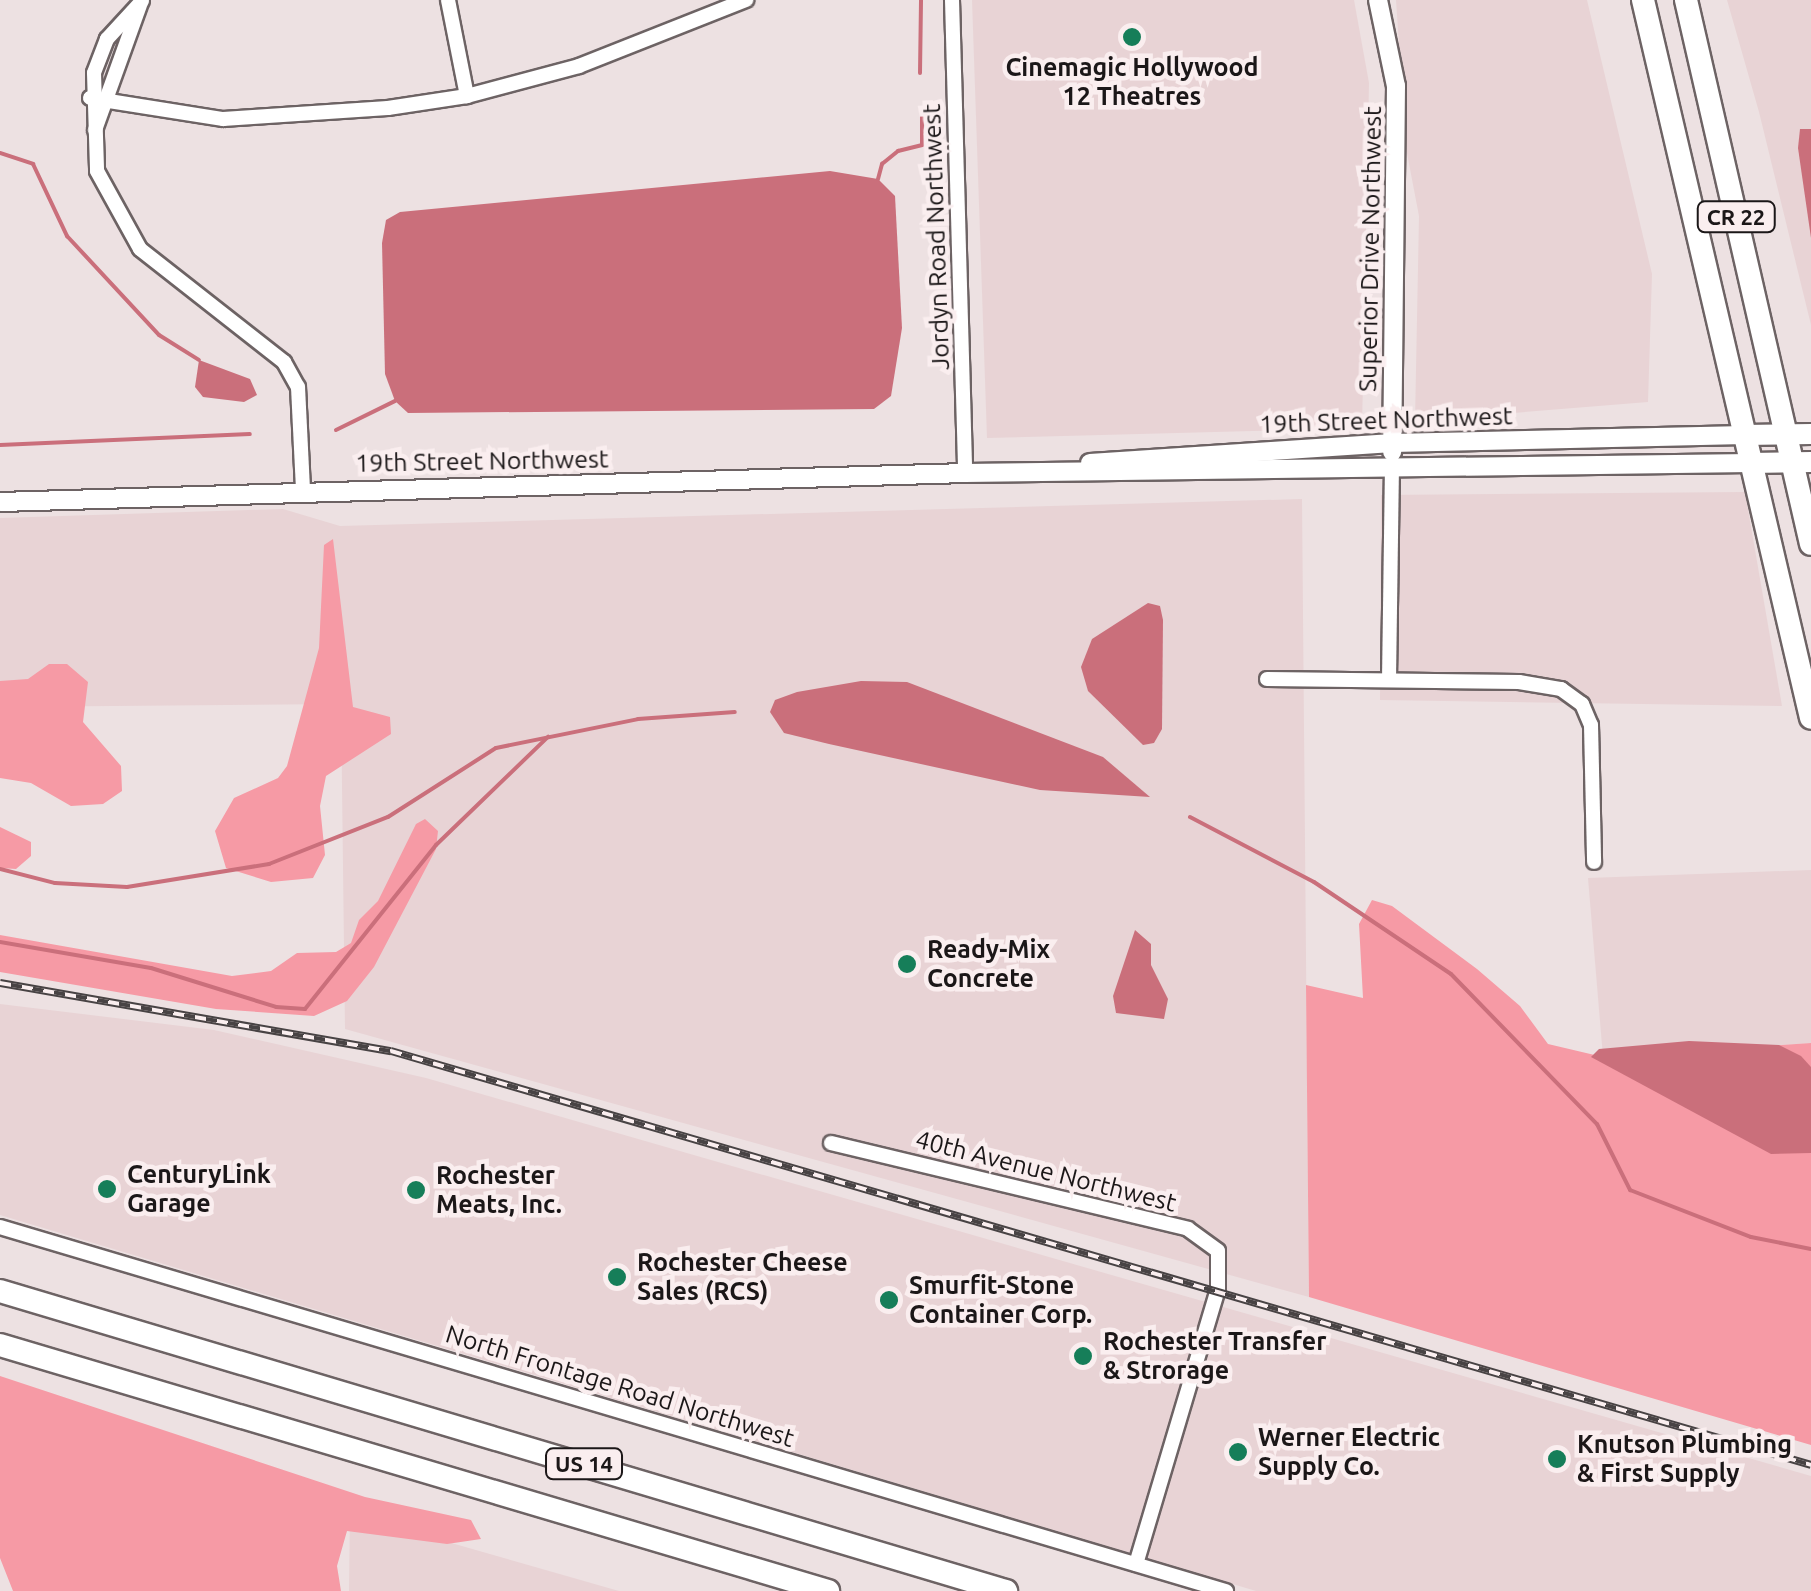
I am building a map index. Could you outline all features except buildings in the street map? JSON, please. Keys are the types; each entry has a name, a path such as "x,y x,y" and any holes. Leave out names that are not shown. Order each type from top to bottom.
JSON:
{"main road":[{"name":"CR 22","path":"1643,0 1811,718"},
{"name":"CR 22","path":"1686,0 1785,434 1801,462 1811,544"},
{"name":"19th Street Northwest","path":"1745,435 1811,434"},
{"name":"19th Street Northwest","path":"1752,463 1801,462"},
{"name":"US 14","path":"0,1291 1003,1590"},
{"name":"US 14","path":"0,1345 828,1591"}],"street":[{"path":"142,0 98,99 91,142 107,198 140,249 284,362 300,404 303,490"},
{"path":"448,0 467,96"},
{"path":"98,99 260,120 467,96 579,66 746,0"},
{"name":"Jordyn Road Northwest","path":"952,0 964,473"},
{"name":"Superior Drive Northwest","path":"1378,0 1396,86 1388,680"},
{"name":"19th Street Northwest","path":"964,473 1392,443 1745,435"},
{"name":"19th Street Northwest","path":"0,502 964,473 1752,463"},
{"path":"1267,679 1534,683 1576,698 1588,714 1592,738 1594,862"},
{"name":"40th Avenue Northwest","path":"832,1143 1188,1229 1218,1251 1218,1289 1136,1564"},
{"name":"North Frontage Road Northwest","path":"0,1227 1226,1591"}],"shaded area":[{"path":"972,0 1354,0 1369,83 1362,428 987,438"},
{"path":"1396,0 1587,0 1652,274 1648,402 1415,421 1419,216 1406,148"},
{"path":"1727,0 1811,0 1811,325 1759,112"},
{"path":"1800,129 1811,129 1811,238 1798,148"},
{"path":"830,171 878,179 895,196 902,328 891,396 874,409 408,413 395,401 385,374 382,243 386,220 400,212"},
{"path":"199,360 250,379 257,395 244,402 203,397 195,387"},
{"path":"1745,492 1782,706 1380,700 1381,495"},
{"path":"1302,499 1309,1297 345,1029 341,704 0,707 0,518 283,509 340,526"},
{"path":"333,539 353,707 390,717 391,734 326,776 320,806 325,855 313,878 271,882 226,868 215,831 234,798 278,778 287,766 319,648 324,545"},
{"path":"1148,603 1160,606 1163,620 1162,729 1154,743 1143,745 1088,691 1081,667 1092,639"},
{"path":"49,664 67,664 88,682 83,722 121,766 122,791 103,804 71,806 31,783 0,778 0,681 28,679"},
{"path":"861,681 907,682 1103,757 1150,797 1040,790 829,744 784,733 770,712 775,700 797,692"},
{"path":"425,819 438,831 436,849 374,967 347,1001 314,1016 216,1009 0,972 0,935 232,976 271,971 297,953 336,952 351,943 359,920 378,901 416,824"},
{"path":"0,827 31,842 31,856 16,869 0,868"},
{"path":"1811,870 1811,1043 1603,1057 1588,878"},
{"path":"1372,900 1392,906 1477,969 1520,1006 1548,1044 1603,1057 1811,1043 1811,1445 1309,1297 1306,985 1363,998 1359,924"},
{"path":"1135,930 1151,944 1151,965 1168,999 1164,1019 1116,1013 1113,996"},
{"path":"0,1004 214,1030 426,1078 1811,1476 1811,1591 1256,1591 0,1215"},
{"path":"1689,1041 1779,1045 1801,1056 1811,1067 1811,1153 1771,1154 1591,1057 1599,1049"},
{"path":"0,1376 365,1497 471,1520 481,1539 447,1544 347,1531 337,1566 341,1591 13,1591 0,1558"},
{"path":"350,1514 619,1591 349,1591"}],"waterway":[{"path":"920,73 921,0"},
{"path":"878,179 882,164 898,151 922,145 922,117"},
{"path":"0,153 33,164 67,236 159,335 199,360"},
{"path":"336,430 395,401"},
{"path":"0,445 250,434"},
{"path":"0,869 55,883 127,887 269,864 388,817 496,748 638,719 735,712"},
{"path":"0,942 151,968 276,1007 305,1009 436,845 548,737"},
{"path":"1190,817 1314,882 1451,974 1597,1124 1630,1190 1751,1237 1811,1249"}],"railway":[{"path":"0,983 391,1051 1811,1465"}],"place":[{"name":"Cinemagic Hollywood 12 Theatres","path":"1132,37"},
{"name":"Ready-Mix Concrete","path":"907,964"},
{"name":"CenturyLink Garage","path":"107,1189"},
{"name":"Rochester Meats, Inc.","path":"416,1190"},
{"name":"Rochester Cheese Sales (RCS)","path":"617,1277"},
{"name":"Smurfit-Stone Container Corp.","path":"889,1300"},
{"name":"Rochester Transfer & Strorage","path":"1083,1356"},
{"name":"Werner Electric Supply Co.","path":"1238,1452"},
{"name":"Knutson Plumbing & First Supply","path":"1557,1459"}]}
